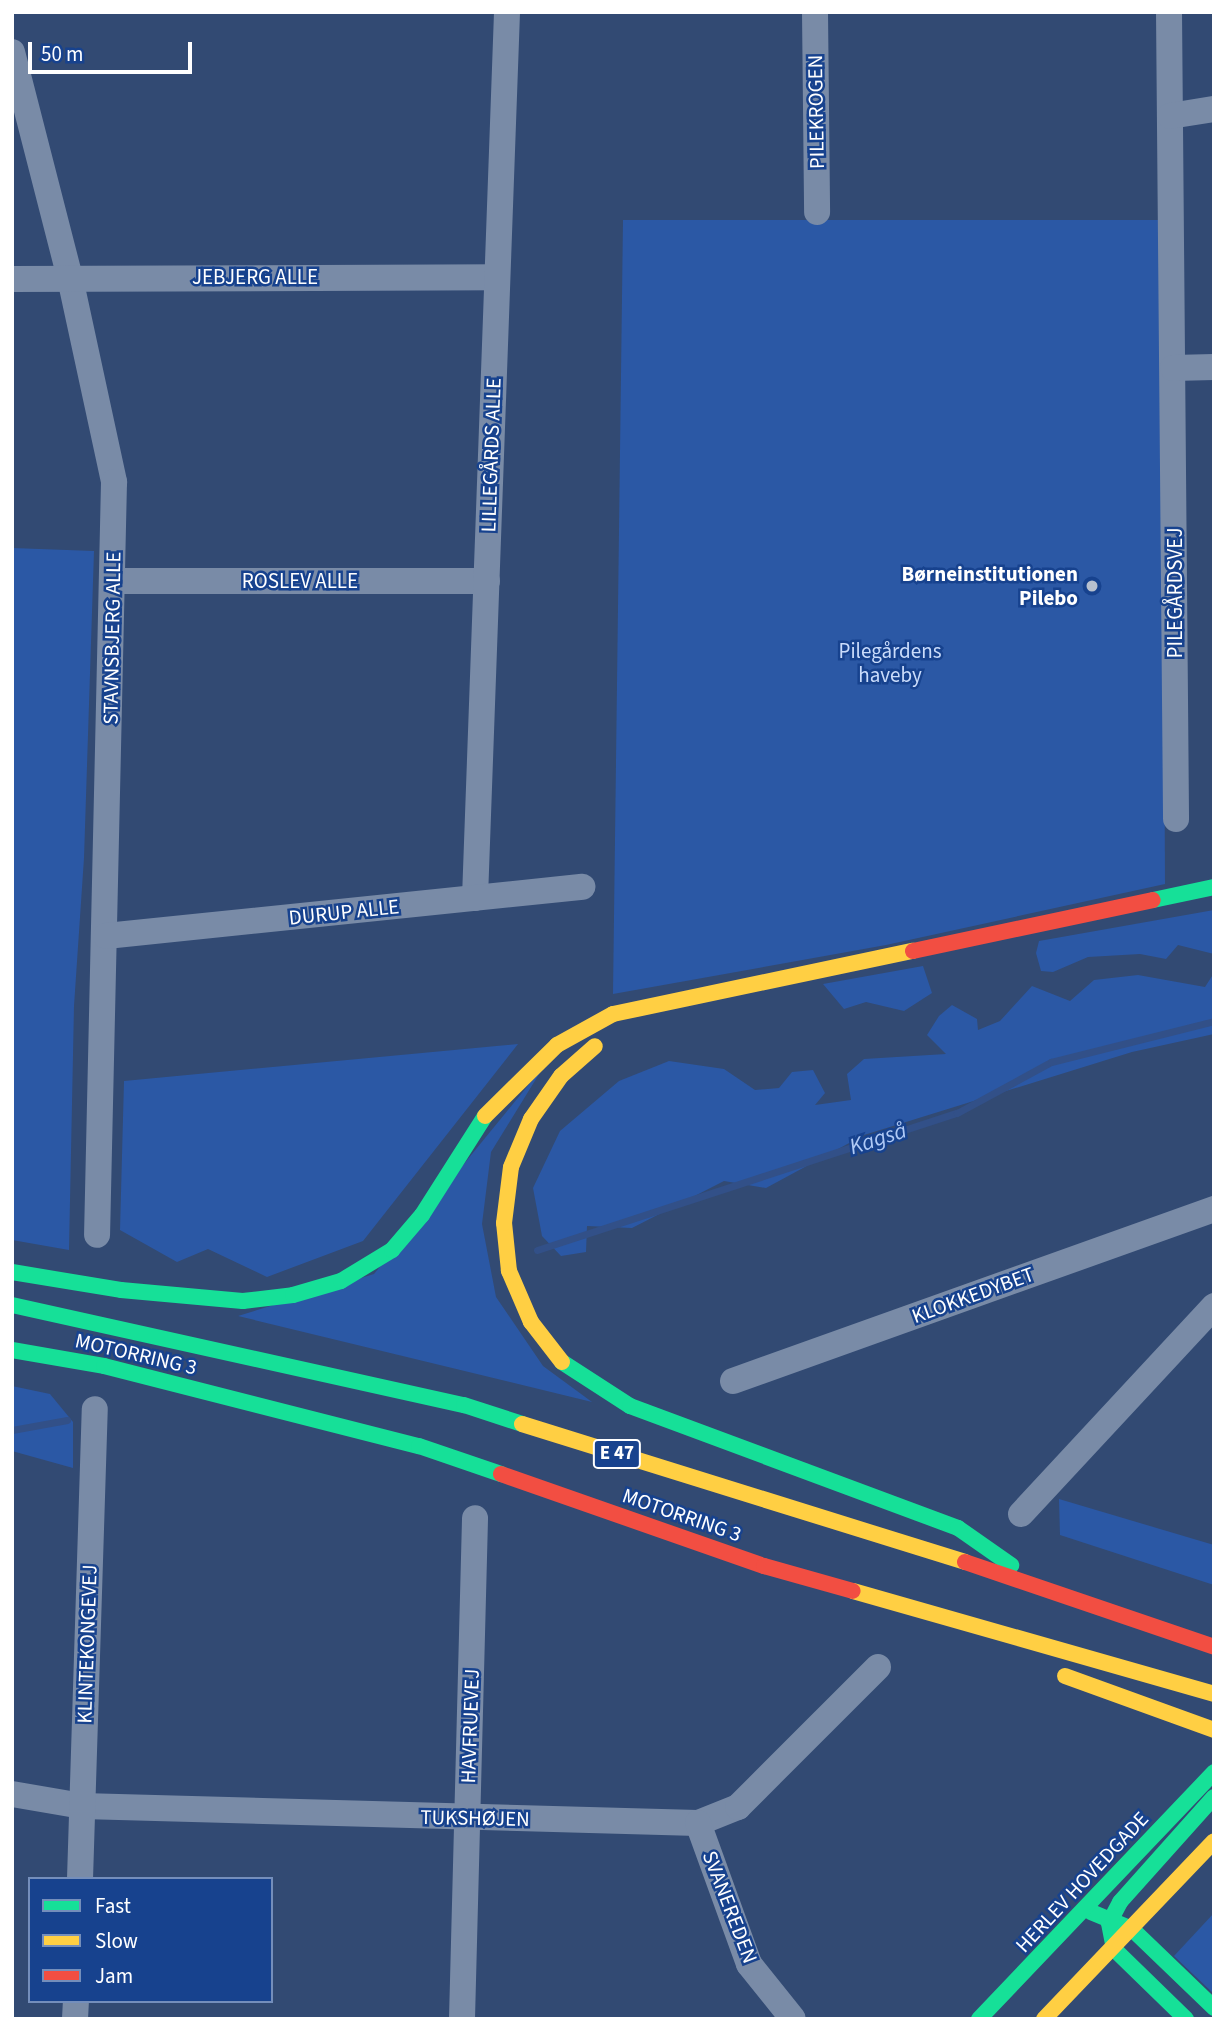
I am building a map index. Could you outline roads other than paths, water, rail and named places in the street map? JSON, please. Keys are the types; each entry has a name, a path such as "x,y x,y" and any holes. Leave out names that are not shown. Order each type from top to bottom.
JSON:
{"main road":[{"path":"12,1272 121,1290 243,1301 293,1295 341,1280 392,1250 422,1215 489,1110 557,1045 613,1014 657,1008 1214,887"},
{"path":"657,1008 602,1040 561,1076 531,1119 511,1167 504,1223 509,1271 531,1321 566,1367 631,1406 958,1528 1039,1584"},
{"name":"MOTORRING 3","path":"12,1305 464,1405 834,1524 1039,1584 1212,1647"},
{"name":"MOTORRING 3","path":"12,1350 104,1366 419,1446 764,1566 1206,1692"},
{"path":"764,1566 963,1641"},
{"path":"1053,1672 1214,1730"},
{"name":"HERLEV HOVEDGADE","path":"979,2019 1214,1772"},
{"path":"1186,2019 1114,1949 1110,1917 1214,1797"},
{"path":"1044,2019 1114,1949 1214,1841"},
{"path":"1085,1910 1110,1917 1132,1929 1214,2008"}],"street":[{"name":"LILLEGÅRDS ALLE","path":"475,898 507,12"},
{"name":"PILEKROGEN","path":"815,12 817,212"},
{"name":"PILEGÅRDSVEJ","path":"1169,12 1175,819"},
{"name":"STAVNSBJERG ALLE","path":"12,52 70,278 114,482 106,936 97,1235"},
{"path":"1170,116 1214,109"},
{"name":"JEBJERG ALLE","path":"12,279 497,277"},
{"path":"1173,368 1214,367"},
{"name":"ROSLEV ALLE","path":"113,581 486,581"},
{"name":"DURUP ALLE","path":"106,936 582,887"},
{"name":"KLOKKEDYBET","path":"733,1381 1214,1209"},
{"path":"1021,1514 1214,1306"},
{"name":"KLINTEKONGEVEJ","path":"80,1877 95,1409"},
{"name":"HAVFRUEVEJ","path":"462,2019 475,1518"},
{"name":"TUKSHØJEN","path":"12,1794 82,1806 698,1823 738,1807 878,1667"},
{"name":"SVANEREDEN","path":"698,1823 749,1964 793,2019"}],"waterway":[{"name":"Kagså","path":"537,1250 957,1113 1051,1062 1214,1021"},
{"name":"Kagså","path":"12,1430 67,1420"}],"place":[{"name":"Børneinstitutionen Pilebo","path":"1092,586"}],"park label":[{"name":"Pilegårdens haveby","path":"890,663"}]}
